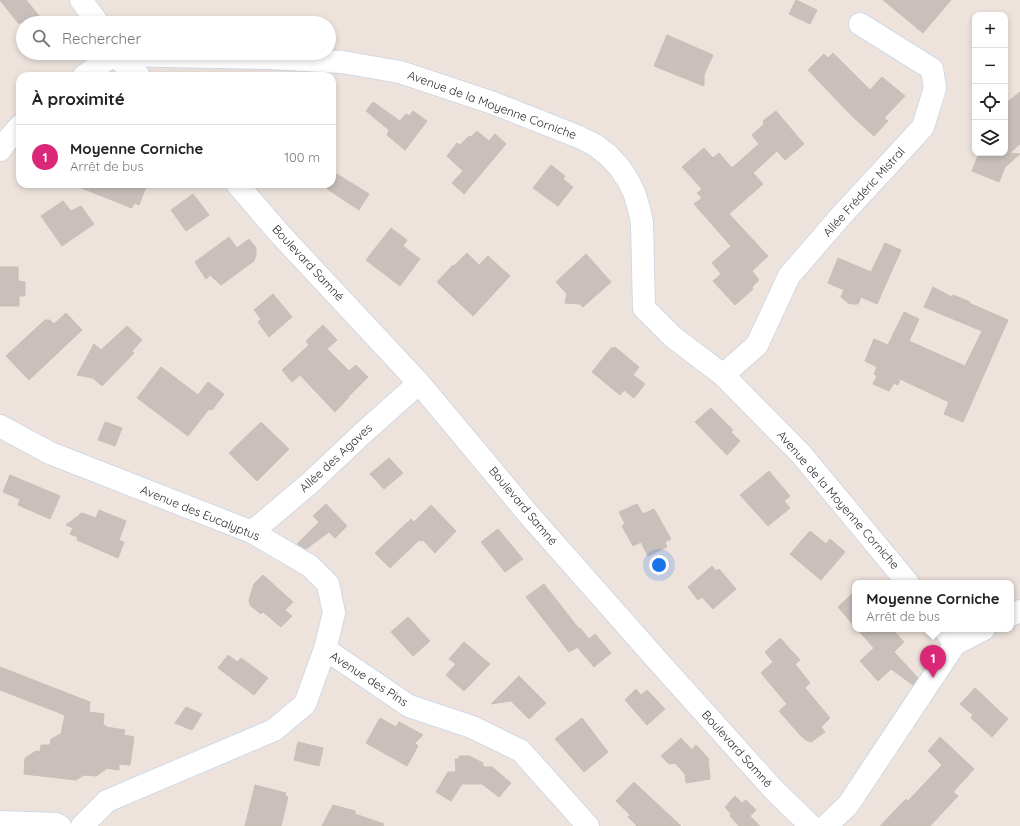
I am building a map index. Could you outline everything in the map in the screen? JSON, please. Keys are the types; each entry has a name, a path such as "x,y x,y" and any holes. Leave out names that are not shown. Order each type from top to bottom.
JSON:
{"street":[{"path":"81,0 93,16"},
{"name":"Allée Frédéric Mistral","path":"723,375 757,345 788,276 923,127 935,88 932,69 860,24"},
{"path":"89,72 105,60"},
{"path":"120,60 133,72"},
{"name":"Avenue de la Moyenne Corniche","path":"306,60 342,62 400,72 493,103 579,137 595,145 608,155 629,182 639,209 642,223 644,308 674,337 723,375 801,454 906,580"},
{"path":"0,150 16,131"},
{"name":"Boulevard Samné","path":"240,188 280,234 419,383 530,516 658,661 774,790 811,826"},
{"name":"Allée des Agaves","path":"252,532 310,483 419,383"},
{"name":"Avenue des Eucalyptus","path":"0,426 50,453 252,532 310,566 328,584 334,613 324,649 305,704 274,730 107,801 82,826"},
{"path":"826,826 848,805 950,636 969,632"},
{"name":"Avenue des Pins","path":"324,649 409,706 472,727 521,751 587,826"},
{"path":"0,822 56,824 60,826"}],"building":[{"path":"0,0 26,0 39,16 16,16 16,20"},
{"path":"796,0 817,10 810,24 789,14"},
{"path":"883,0 951,0 923,33"},
{"path":"667,35 713,55 704,75 704,86 654,66"},
{"path":"833,53 870,90 882,77 905,96 884,118 888,121 874,136 852,116 808,70 824,54 828,58"},
{"path":"1020,92 1020,144 1010,153 1020,154 1005,167 999,182 972,171 978,156 1008,156 1008,102"},
{"path":"373,102 400,121 406,114 409,116 413,111 427,121 405,150 387,135 389,130 366,111"},
{"path":"776,111 804,144 785,160 777,151 753,173 763,184 729,214 768,256 752,271 759,280 752,287 753,289 735,305 713,281 721,274 712,263 731,246 694,204 702,198 697,193 702,189 682,167 704,148 713,158 719,153 732,168 759,144 752,135 764,124 763,121"},
{"path":"477,131 489,141 495,134 506,144 464,194 452,183 463,171 447,156 457,143 460,145 469,136 471,137"},
{"path":"551,165 565,176 563,179 573,187 558,206 533,188"},
{"path":"337,174 369,194 359,210 327,189 336,188"},
{"path":"82,188 145,188 139,205 134,203 132,208"},
{"path":"193,194 209,215 186,231 171,210"},
{"path":"63,201 71,211 81,206 94,224 62,246 41,216"},
{"path":"391,228 407,240 403,246 420,259 400,286 366,260"},
{"path":"229,237 237,248 249,239 256,248 256,255 254,261 221,285 210,275 206,279 195,262"},
{"path":"885,243 901,250 877,304 861,297 858,304 848,303 841,297 844,290 828,283 838,258 871,272"},
{"path":"467,253 479,265 488,256 510,276 473,316 437,282"},
{"path":"586,254 611,282 583,307 580,304 565,303 567,294 556,282"},
{"path":"0,267 18,267 18,281 25,282 25,296 19,296 19,306 0,306"},
{"path":"933,287 952,297 953,295 1008,320 963,422 944,414 949,402 900,379 898,385 894,383 889,391 873,384 877,376 874,374 877,367 865,361 874,339 888,345 904,312 919,319 909,341 965,366 982,331 924,307"},
{"path":"273,294 292,317 269,337 258,322 261,319 254,310"},
{"path":"66,313 82,330 29,380 6,356 45,320 50,320 54,324"},
{"path":"323,325 337,340 327,349 349,371 356,365 368,377 335,412 300,375 292,382 282,370 309,345 306,341"},
{"path":"127,326 142,340 132,351 134,353 102,386 93,378 77,375 94,344 101,350"},
{"path":"612,347 614,349 615,347 639,367 633,375 645,384 634,398 624,390 620,395 592,372"},
{"path":"161,367 198,395 208,382 224,394 212,410 209,409 188,436 137,398"},
{"path":"711,408 733,430 731,432 740,441 727,455 695,422"},
{"path":"105,422 122,428 115,446 98,440"},
{"path":"261,422 289,449 257,481 229,453"},
{"path":"389,458 403,473 384,489 370,474"},
{"path":"769,471 790,496 784,501 790,508 768,526 740,495"},
{"path":"10,475 60,496 50,519 18,505 20,499 3,492"},
{"path":"326,504 347,526 335,538 329,532 306,549 297,544 319,522 313,516"},
{"path":"637,504 643,514 654,509 671,539 665,542 667,547 648,556 641,542 633,546 622,526 625,524 619,512"},
{"path":"431,505 456,531 435,553 423,540 419,540 390,568 375,553 411,519 414,522"},
{"path":"99,510 126,521 119,540 124,542 118,558 77,540 78,537 70,534 73,528 66,525 82,513 96,518"},
{"path":"498,529 523,559 505,572 481,542"},
{"path":"810,531 826,544 830,539 845,552 821,580 790,554"},
{"path":"712,566 716,571 719,569 736,589 713,609 702,597 698,600 688,587"},
{"path":"263,575 293,602 285,610 292,616 281,627 263,612 261,614 250,604 249,600 254,584"},
{"path":"544,584 579,629 580,628 589,639 595,634 611,653 594,667 578,648 580,646 569,652 526,597"},
{"path":"852,594 852,623 838,607"},
{"path":"408,617 430,641 413,656 391,632"},
{"path":"860,632 895,632 904,642 894,652 918,678 913,685 891,669 878,681 860,661 874,648"},
{"path":"780,638 800,660 795,664 810,683 805,688 830,718 821,727 825,732 811,742 801,736 779,711 787,704 761,673 773,662 765,652"},
{"path":"464,642 490,664 464,691 446,675 456,664 449,659"},
{"path":"228,655 237,662 241,658 268,678 254,695 218,668"},
{"path":"0,667 90,702 89,712 104,714 103,725 106,727 125,730 124,735 134,737 130,765 119,764 119,770 106,768 96,776 84,775 76,780 24,774 25,758 36,751 40,752 41,745 50,745 51,739 61,734 65,715 0,690"},
{"path":"519,676 546,703 529,719 511,701 491,704"},
{"path":"975,688 1008,719 992,737 971,718 973,715 960,704"},
{"path":"636,689 641,695 647,690 665,709 647,725 625,700"},
{"path":"186,707 202,714 192,730 175,723"},
{"path":"380,718 396,727 399,722 423,735 415,743 418,746 407,766 366,743"},
{"path":"582,718 608,752 584,772 555,739"},
{"path":"940,737 974,769 953,792 958,796 930,826 880,826 906,799 908,801 942,765 928,751"},
{"path":"681,738 692,750 696,745 708,758 710,779 686,783 685,774 675,763 669,764 661,756"},
{"path":"298,742 323,748 319,766 294,760"},
{"path":"459,756 469,756 483,763 483,767 492,767 511,783 499,797 482,784 462,784 451,801 436,792 448,772 456,772 455,759 459,759"},
{"path":"634,782 681,826 637,826 628,817 630,815 616,801"},
{"path":"255,785 286,793 285,796 288,797 281,826 245,826"},
{"path":"735,796 742,803 746,800 756,810 750,816 760,826 739,826 730,816 731,814 725,807"},
{"path":"333,805 355,811 355,814 384,824 383,826 322,826"}],"place":[{"name":"Moyenne Corniche","path":"933,678"}]}
